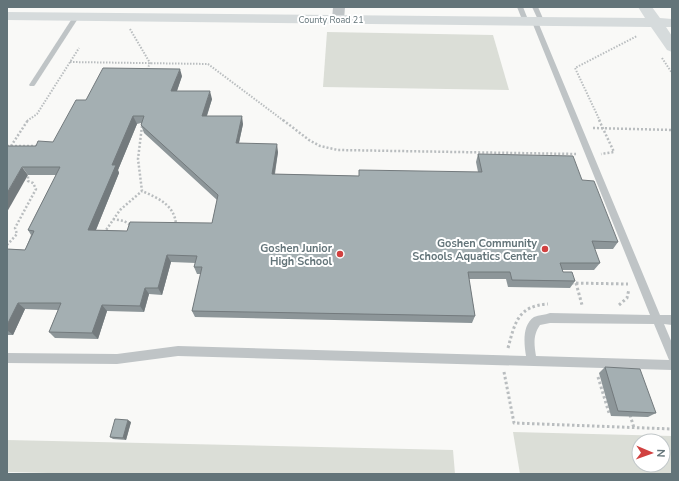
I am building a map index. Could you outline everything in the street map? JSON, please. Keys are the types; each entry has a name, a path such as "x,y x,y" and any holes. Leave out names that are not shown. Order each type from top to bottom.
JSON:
{"street":[{"path":"645,7 672,47"},
{"name":"County Road 21","path":"7,16 130,18 339,13 534,22 672,23"}],"lane":[{"path":"520,7 534,22 672,356"},
{"path":"534,22 535,7"},
{"path":"32,85 76,18"},
{"path":"532,361 528,342 529,330 536,321 550,318 672,320"},
{"path":"7,358 117,359 178,351 672,365"}],"path":[{"path":"130,18 127,24 150,63"},
{"path":"70,62 208,64 309,140 320,146 338,150 588,154 614,152 575,68 637,36"},
{"path":"11,146 26,122 37,114 79,48"},
{"path":"146,73 150,63"},
{"path":"142,123 137,146 137,161 142,191"},
{"path":"593,128 672,130"},
{"path":"7,146 39,146"},
{"path":"7,245 17,234 15,228 36,189 33,183 28,181 28,174"},
{"path":"101,238 119,209 131,198 142,191"},
{"path":"142,191 163,201 172,209 176,218 176,230"},
{"path":"112,219 124,221 129,224 130,231"},
{"path":"614,306 619,305 626,300 630,293 626,276"},
{"path":"568,283 629,284"},
{"path":"576,283 582,305"},
{"path":"555,304 533,305 520,313 515,322 503,370 514,423 672,429"},
{"path":"575,305 589,306"},
{"path":"596,372 609,413"},
{"path":"630,414 634,428"}],"shaded area":[{"path":"327,32 493,35 509,90 323,87"},
{"path":"513,432 631,435 631,473 671,473 672,436 672,474 520,474"},
{"path":"7,440 453,450 455,474 89,474 7,472"}],"building":[{"path":"103,68 180,69 171,91 210,91 202,116 242,116 236,143 277,144 272,174 359,176 359,170 482,172 478,154 573,156 582,180 594,181 618,242 592,241 600,263 560,263 563,272 572,272 575,281 512,280 510,272 468,272 475,316 192,311 202,267 194,267 197,256 167,255 158,288 145,288 140,306 102,305 92,333 49,332 61,303 18,303 7,325 7,249 25,250 34,231 28,230 60,167 22,167 7,193 7,146 36,146 38,141 53,142 76,100 86,100","holes":["133,116 144,116 141,125 218,195 212,223 130,222 127,231 88,230 116,165 112,165"]},
{"path":"605,367 640,369 656,413 618,411"},
{"path":"115,419 128,420 123,438 110,437"}],"place":[{"name":"Goshen Community Schools Aquatics Center","path":"545,249"},
{"name":"Goshen Junior High School","path":"340,254"}]}
